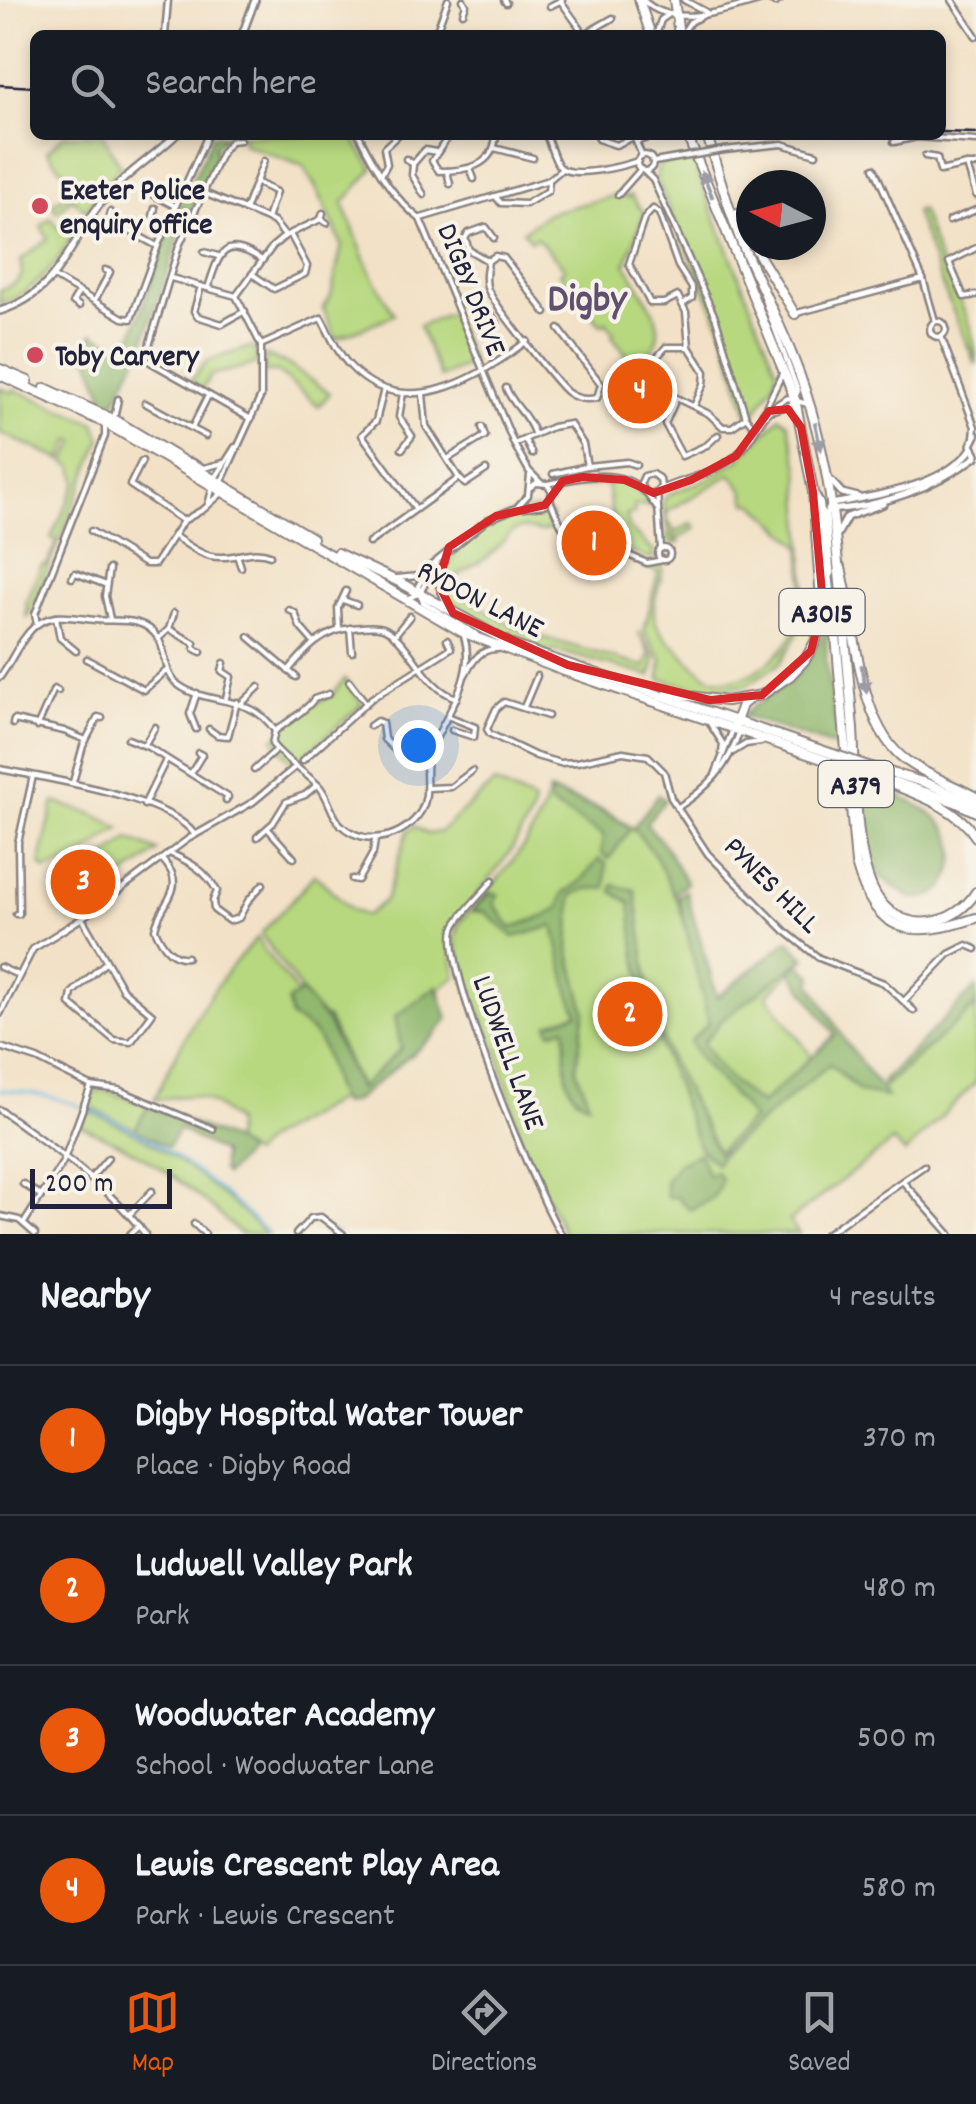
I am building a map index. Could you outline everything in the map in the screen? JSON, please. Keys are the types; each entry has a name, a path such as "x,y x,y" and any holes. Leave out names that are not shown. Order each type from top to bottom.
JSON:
{"main road":[{"path":"641,0 652,30"},
{"path":"674,0 672,15 679,30"},
{"name":"A379","path":"690,140 795,399 813,492 827,507 869,706 882,735 908,762 976,800"},
{"name":"A379","path":"709,140 743,244 810,405 824,470 833,613 856,864 862,888 880,914 903,927 936,930 976,918"},
{"name":"A379","path":"726,192 736,212"},
{"name":"A379","path":"762,260 794,314"},
{"name":"RYDON LANE","path":"0,372 115,420 217,486 462,632 502,650 865,769 976,812"},
{"name":"RYDON LANE","path":"0,372 105,422 332,551 390,577 515,646 648,690 771,742 833,759"},
{"name":"A3015","path":"750,699 790,676 811,651 821,626 823,604 813,492"},
{"name":"A379","path":"835,545 863,856 873,890 896,915 919,923 937,922 954,914 976,892"},
{"path":"648,690 710,700 750,699"},
{"path":"736,726 742,706 750,699"},
{"name":"A379","path":"865,769 946,809 966,823 976,837"},
{"name":"RYDON LANE","path":"865,769 976,800"}],"street":[{"path":"165,30 168,0"},
{"path":"244,30 254,0"},
{"path":"438,30 448,0"},
{"path":"462,13 466,5 463,0"},
{"path":"550,6 561,0 581,30"},
{"path":"641,0 672,15"},
{"path":"684,0 708,13"},
{"path":"656,30 661,20 672,15 708,13 762,0"},
{"path":"769,0 780,0"},
{"path":"952,0 976,36"},
{"path":"684,30 690,22 708,13"},
{"path":"594,30 609,22"},
{"path":"946,139 976,141"},
{"path":"0,311 32,296 54,277 107,195 170,140"},
{"path":"54,277 123,318 132,319 166,228 206,140"},
{"path":"240,140 228,143 178,246 145,359 251,419"},
{"name":"DIGBY DRIVE","path":"362,140 408,208 420,218 514,444 529,471 531,486"},
{"path":"382,173 388,164 384,148 393,140"},
{"path":"444,140 436,152 434,167 447,171 484,162 495,140"},
{"path":"548,140 562,169"},
{"path":"600,140 617,144 625,140"},
{"path":"641,140 641,170"},
{"path":"894,142 906,140"},
{"path":"602,150 605,142"},
{"path":"618,195 626,192 641,170 684,156 782,144 816,154"},
{"path":"494,148 532,158"},
{"path":"424,196 412,175 413,164 425,150 436,152"},
{"path":"420,218 549,180 562,169 582,172 623,166 648,156 654,180 716,319 746,417 754,428"},
{"path":"925,156 937,158 942,179"},
{"path":"522,165 524,157"},
{"path":"406,160 413,164"},
{"path":"245,210 264,161"},
{"path":"967,165 976,195"},
{"path":"940,171 976,165"},
{"path":"623,166 641,170 654,180"},
{"path":"186,167 192,173"},
{"path":"470,168 474,179"},
{"path":"874,168 936,321 945,325 941,336 975,432 975,453"},
{"path":"447,171 450,184"},
{"path":"495,196 502,203 526,204 548,191 549,180"},
{"path":"256,182 276,192 267,219"},
{"path":"157,190 154,195 176,207"},
{"path":"204,193 278,226 307,266 305,274 274,289 252,274"},
{"path":"155,208 152,220 166,228"},
{"path":"684,304 692,298 692,288 678,266 660,212 650,210 630,266 650,303 664,303 678,296 684,304 689,347 702,364 705,376 694,406"},
{"path":"949,221 976,210"},
{"path":"102,226 110,212"},
{"path":"236,296 262,260 288,235 322,216 327,223"},
{"path":"108,219 159,247"},
{"path":"468,222 471,232"},
{"path":"488,262 467,247 465,238 486,227 494,238"},
{"path":"204,252 218,256 233,248 262,260"},
{"path":"976,248 949,262 964,297 976,295"},
{"path":"208,288 218,256"},
{"path":"546,313 504,258 495,256 488,262 487,287 502,310 568,392 592,400 602,391 602,384 559,329"},
{"path":"95,300 110,272"},
{"path":"91,531 149,565 160,560 183,520 208,505 261,399 260,345 236,296 171,278"},
{"path":"794,314 922,279"},
{"path":"201,286 194,310 197,316 222,324 245,312"},
{"path":"762,287 764,302 798,391 784,408 769,411"},
{"path":"74,303 79,292"},
{"path":"534,311 540,306"},
{"path":"493,318 502,310"},
{"path":"260,345 321,318 350,367 384,389 423,394 450,388 483,372 527,341"},
{"path":"936,321 930,331 941,336"},
{"path":"558,342 564,336"},
{"path":"647,368 666,347 689,347"},
{"path":"648,494 718,468 736,456 781,381 782,364"},
{"path":"506,388 517,408 527,415 535,434"},
{"path":"384,389 376,421 362,434 388,476 416,509"},
{"path":"660,390 709,414 723,428 746,417"},
{"path":"402,449 412,438 400,418 403,393"},
{"path":"423,394 426,426 459,478 466,484 486,470"},
{"path":"192,428 208,396"},
{"path":"676,399 665,424 682,456 707,445 718,435"},
{"path":"760,419 778,402 795,399 810,405"},
{"path":"98,412 108,411 117,402 115,420"},
{"path":"145,403 206,436"},
{"path":"517,408 524,403"},
{"path":"784,408 792,412 802,428"},
{"path":"37,624 35,614 105,436 105,422"},
{"path":"514,444 561,424 573,426 583,444 588,466"},
{"path":"449,458 485,436 482,427"},
{"path":"208,505 226,461 242,438"},
{"path":"524,440 532,454"},
{"path":"827,507 907,488 975,453"},
{"path":"835,545 847,517 937,483 975,453"},
{"path":"627,462 631,454"},
{"path":"172,455 204,468 226,461"},
{"path":"142,461 130,485 183,520"},
{"path":"554,474 588,466 627,462 636,465"},
{"path":"824,470 835,488 863,498"},
{"name":"DIGBY DRIVE","path":"529,471 544,483"},
{"path":"516,508 528,496 531,486 544,483 599,476 624,480 652,474 680,483"},
{"path":"370,543 459,478"},
{"path":"642,478 642,489"},
{"path":"660,478 656,508 661,558"},
{"path":"624,480 648,494 656,508"},
{"path":"544,506 563,481"},
{"path":"544,483 556,514 586,558 598,564"},
{"path":"528,496 537,506"},
{"path":"827,507 894,499"},
{"path":"407,600 420,594 450,548 486,520 516,508 537,506 556,514"},
{"path":"174,536 208,556 258,551 270,555"},
{"path":"450,548 438,582 444,602 453,612"},
{"path":"598,564 626,554 653,563 670,556 663,548"},
{"path":"237,555 241,567"},
{"path":"598,564 607,560"},
{"path":"390,577 414,578 438,562"},
{"path":"430,568 419,583 423,602 502,650"},
{"path":"108,569 104,584 110,619"},
{"path":"74,573 104,584"},
{"path":"339,630 338,611 346,591"},
{"path":"342,600 357,605"},
{"path":"301,608 292,611 314,643"},
{"path":"158,638 170,629 174,612"},
{"path":"394,636 410,616"},
{"path":"56,617 60,638 73,649 75,640"},
{"path":"0,677 37,624 56,617 142,623 158,638 168,670 178,685 239,703 275,732"},
{"path":"288,671 314,643 339,630 377,626 394,636 444,694 457,698"},
{"path":"350,628 352,652"},
{"path":"170,629 183,633 202,652"},
{"path":"329,694 314,699 292,715 271,741 292,767 317,785 342,825 375,838 393,834 412,822 424,804 428,754 450,717 462,681 467,645 462,632"},
{"path":"249,638 296,677"},
{"path":"447,640 451,648"},
{"path":"302,761 366,702 458,644"},
{"path":"462,681 478,654 490,648 502,650"},
{"path":"87,658 144,690 168,670"},
{"path":"110,670 116,660"},
{"path":"222,671 224,662"},
{"path":"213,670 231,677 226,698"},
{"path":"538,676 524,707 548,716"},
{"path":"350,680 366,702"},
{"path":"209,729 226,737 239,703 258,686"},
{"path":"36,727 53,689"},
{"path":"310,690 314,699"},
{"path":"196,729 190,714 197,693"},
{"name":"PYNES HILL","path":"524,707 508,702 499,705 488,732 536,756 560,762 623,752 643,754 664,772 677,808 708,854 805,949 818,958 880,980 914,1011"},
{"path":"180,714 190,714"},
{"path":"73,782 98,717"},
{"path":"450,717 474,727 475,738 452,730"},
{"path":"706,719 723,744 722,758"},
{"path":"14,720 86,740"},
{"path":"370,726 380,722 404,758"},
{"path":"677,808 699,794 715,777 732,752 736,726"},
{"path":"715,777 736,726"},
{"path":"144,746 155,727"},
{"path":"232,728 240,734"},
{"path":"732,752 752,742 771,742"},
{"path":"130,743 144,746 228,797"},
{"path":"254,770 277,750"},
{"path":"397,763 416,752 428,754"},
{"path":"190,775 202,755"},
{"path":"144,805 166,760"},
{"path":"0,1014 33,949 82,918 195,834 253,802 292,767"},
{"path":"0,769 73,782 144,805 182,819 195,834"},
{"path":"428,788 451,787 472,772"},
{"path":"20,914 18,844 33,776"},
{"path":"257,837 268,829 283,804 317,785"},
{"path":"268,829 294,858"},
{"path":"356,881 373,853 375,838"},
{"path":"170,853 197,865 214,884 218,891 214,910 229,921 239,918 263,884"},
{"path":"162,859 172,869 175,880 155,930 168,950 180,958 188,957"},
{"name":"LUDWELL LANE","path":"492,880 490,890 456,924 453,958 489,1068 561,1234"},
{"path":"82,918 123,990 152,1014 136,1039 126,1044 114,1040 72,1008 69,1000 106,962"},
{"path":"904,1001 948,954 967,945 976,949"},
{"path":"0,966 18,976"},
{"path":"0,1046 38,1059 91,1086 119,1090 213,1129"},
{"path":"24,1223 64,1157 91,1086"},
{"path":"0,1110 90,1179 145,1234"},
{"path":"90,1179 108,1158"},
{"path":"830,1233 924,1166"},
{"path":"903,1182 950,1234"},
{"path":"23,1184 41,1196"},
{"path":"129,1216 152,1192"},
{"path":"0,1216 24,1223 34,1234"},
{"path":"296,1234 308,1220 321,1217 342,1234"},
{"path":"194,1224 205,1234"},
{"path":"130,1234 139,1226"}],"highlighted area":[{"path":"788,409 801,427 813,492 823,604 811,651 762,695 710,700 568,665 453,613 438,583 449,547 496,516 545,505 563,481 583,477 625,480 654,493 691,480 736,456 769,411"}],"green space":[{"path":"59,140 106,140 120,166 85,210 72,198 57,212 51,204 78,189 47,151"},
{"path":"211,140 222,140 215,146 216,157 178,241 145,339 115,402 106,401 90,360 83,355 93,333 127,352 166,238"},
{"path":"243,140 354,140 373,169 343,203 368,267 394,315 336,339 323,308 331,296 342,245 319,193 303,166 243,144"},
{"path":"692,160 777,370 774,383 753,416 748,414 723,331 656,178 659,164"},
{"path":"622,194 627,198 630,195 644,213 626,264 652,308 658,333 655,345 631,371 622,361 628,356 612,336 614,333 606,322 601,325 560,273 565,268 536,237 531,241 523,231 548,213"},
{"path":"921,210 969,324 976,365 915,212"},
{"path":"51,218 59,229 73,236 42,277 24,293 0,304 0,290 22,276 21,260 48,239 41,226"},
{"path":"451,313 472,363 440,377 419,326"},
{"path":"251,347 257,353 256,364 211,375 202,389 190,382 207,361"},
{"path":"266,356 284,362 330,393 319,406 278,372 264,372"},
{"path":"0,388 12,393 14,389 95,423 101,439 27,619 26,603 41,566 47,564 58,541 51,539 77,482 74,467 65,462 76,442 71,439 62,460 0,433"},
{"path":"780,417 788,423 799,467 803,597 801,546 754,503 747,503 744,490 731,474 668,511 667,518 675,533 692,523 696,528 678,539 671,535 679,543 672,544 667,539 663,504 667,495 708,479 740,459"},
{"path":"593,480 626,485 646,499 651,506 634,505 635,513 627,515 629,528 654,552 652,559 621,549 592,554 577,540 600,526 613,524 607,484 565,490 561,494 562,490"},
{"path":"544,510 552,516 550,529 513,531 489,556 456,577 456,593 524,632 645,667 650,654 638,631 655,658 651,676 537,649 447,598 442,577 471,538 512,514"},
{"path":"659,564 663,568 654,607 659,630 696,667 716,679 742,677 766,664 787,643 800,619 797,635 780,663 745,686 702,689 660,679 662,660 644,632 658,572 644,567"},
{"path":"824,630 839,748 743,716 796,675"},
{"path":"345,679 362,704 294,765 274,739 292,719 331,696"},
{"path":"862,780 914,803 944,825 955,857 949,878 938,892 911,898 878,875 868,855"},
{"path":"494,783 534,802 532,814 510,852 455,924 449,940 456,977 439,989 447,1020 360,1088 328,1019 317,1013 261,934 314,874 351,909 366,916 386,899 408,831 414,826 427,834 440,832"},
{"path":"549,791 621,820 656,856 679,904 706,1006 790,944 806,958 767,995 812,1057 840,1040 881,1089 976,1006 976,1082 905,1153 893,1141 789,1221 799,1234 564,1234 523,1146 497,1050 465,980 455,940 460,923 535,828"},
{"path":"551,792 606,813 631,828 609,859 601,853 603,835 550,804"},
{"path":"658,795 665,800 646,823 687,883 674,894 655,855 633,828"},
{"path":"54,802 93,814 120,828 76,860 46,870 41,857"},
{"path":"129,839 158,851 114,884 99,862"},
{"path":"599,859 606,863 606,888 572,895 569,950 585,1011 576,1069 589,1103 579,1099 568,1082 565,1027 551,1032 548,1024 578,1013 569,992 554,926 514,937 485,912 472,911 490,893 498,894 494,903 511,928 546,916 560,907 563,894 580,882"},
{"path":"613,885 635,890 651,1004 669,1057 720,1157 716,1164 699,1148 653,1026 636,956 630,903 613,892"},
{"path":"686,891 717,997 789,940 804,958 722,1020 703,1043 728,1077 761,1104 835,1035 791,971 799,964 813,976 811,983 845,1041 887,1097 860,1092 830,1064 722,1154 720,1150 752,1119 702,1062 690,1041 709,1023 678,896"},
{"path":"257,938 297,994 288,1001 291,1018 322,1044 339,1099 265,1141 252,1155 234,1142 235,1122 215,1105 190,1096 154,1100 198,1014"},
{"path":"437,986 448,1019 434,1036 354,1101 342,1104 321,1045 305,1026 291,1018 288,1001 301,992 327,1022 359,1089 401,1049 395,1017"},
{"path":"976,987 976,1006 884,1086 882,1082"},
{"path":"104,1090 149,1105 135,1129 89,1107 95,1092"},
{"path":"149,1105 233,1141 247,1152 225,1175 222,1153 179,1129 168,1147 135,1129"},
{"path":"87,1111 160,1148 266,1234 240,1234 166,1172 81,1126"},
{"path":"699,1153 708,1175 715,1171 721,1179 710,1199 690,1210 677,1197 667,1197 665,1181 677,1164"}],"waterway":[{"path":"0,1090 76,1104 112,1119 179,1159 269,1234"},
{"path":"324,1234 330,1230 337,1234"}],"railway":[{"path":"0,85 30,87"},
{"path":"946,132 976,133"}],"place":[{"name":"Exeter Police enquiry office","path":"40,206"},
{"name":"Toby Carvery","path":"35,355"},
{"name":"Lewis Crescent Play Area","path":"640,391"},
{"name":"Digby Hospital Water Tower","path":"594,543"},
{"name":"Woodwater Academy","path":"83,882"},
{"name":"Ludwell Valley Park","path":"630,1014"}],"district":[{"name":"Digby","path":"587,296"}]}
